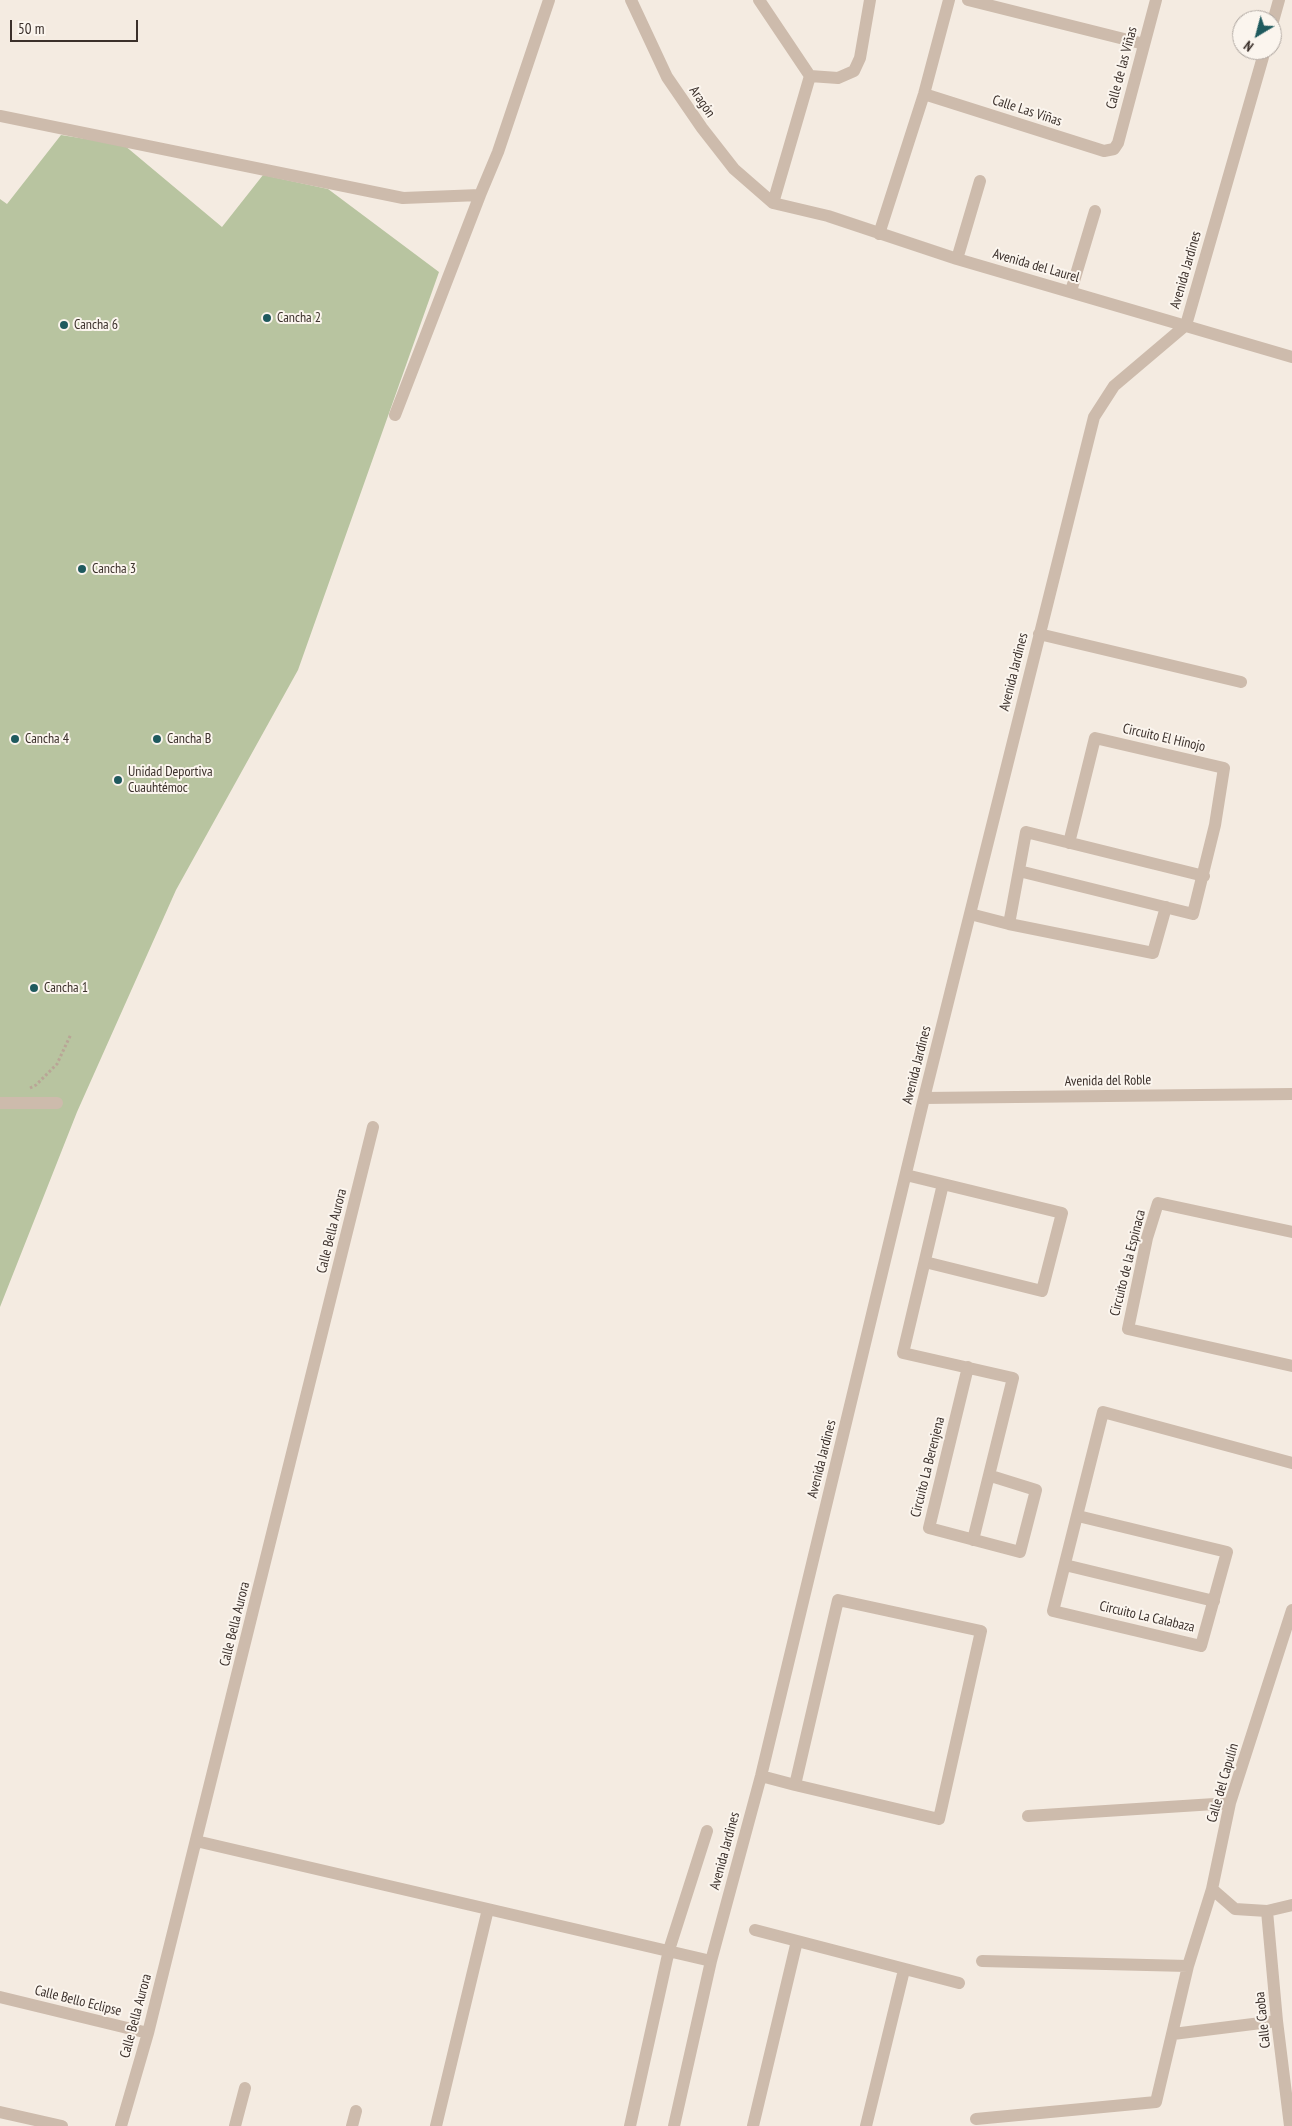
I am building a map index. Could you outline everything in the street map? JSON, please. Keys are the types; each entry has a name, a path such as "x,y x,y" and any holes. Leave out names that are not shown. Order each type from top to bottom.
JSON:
{"street":[{"path":"395,415 498,152 549,0"},
{"name":"Aragón","path":"631,0 668,77 702,128 734,169 773,202"},
{"path":"759,0 810,76"},
{"path":"810,76 838,78 854,71 860,58 870,0"},
{"path":"879,234 924,94 949,0"},
{"path":"968,0 1144,44"},
{"name":"Calle de las Viñas","path":"1118,143 1156,0"},
{"name":"Avenida Jardines","path":"674,2126 711,1961 761,1776 924,1098 1094,418 1114,386 1186,325 1262,60"},
{"path":"773,202 810,76"},
{"name":"Calle Las Viñas","path":"924,94 1104,151 1114,149 1118,143"},
{"path":"0,116 403,198 480,195"},
{"path":"957,259 980,181"},
{"name":"Avenida del Laurel","path":"773,202 828,216 957,259 1292,357"},
{"path":"1071,291 1095,211"},
{"path":"1039,634 1241,682"},
{"name":"Circuito El Hinojo","path":"1019,871 1193,914 1204,876 1224,768 1095,738 1069,842"},
{"path":"1009,924 1026,832 1204,876"},
{"path":"970,914 1009,924 1153,953 1166,906"},
{"name":"Avenida del Roble","path":"924,1098 1292,1094"},
{"path":"0,1103 56,1102"},
{"name":"Calle Bella Aurora","path":"122,2126 148,2033 374,1127"},
{"path":"906,1175 1062,1213 1042,1291 924,1262"},
{"path":"943,1184 903,1353 1013,1378 973,1540"},
{"name":"Circuito de la Espinaca","path":"1292,1232 1158,1203 1147,1238 1128,1328 1292,1366"},
{"name":"Circuito La Berenjena","path":"968,1367 928,1528 1020,1552 1036,1490 990,1476"},
{"name":"Circuito La Calabaza","path":"1078,1516 1227,1552 1201,1646 1053,1610 1103,1412 1292,1463"},
{"path":"1065,1565 1214,1601"},
{"path":"761,1776 795,1785 939,1819 981,1631 838,1600 795,1785"},
{"name":"Calle del Capulín","path":"976,2119 1156,2102 1188,1966 1212,1889 1230,1803 1290,1626 1292,1610"},
{"path":"1028,1816 1230,1803"},
{"path":"630,2126 669,1950 707,1831"},
{"path":"196,1841 711,1961"},
{"path":"1212,1889 1235,1909 1267,1911 1292,1905"},
{"path":"436,2126 488,1909"},
{"name":"Calle Caoba","path":"1267,1911 1277,2021 1290,2126"},
{"path":"755,1930 959,1984"},
{"path":"753,2126 797,1941"},
{"path":"982,1961 1188,1966"},
{"path":"866,2126 904,1970"},
{"name":"Calle Bello Eclipse","path":"0,1997 148,2033"},
{"path":"1173,2034 1277,2021"},
{"path":"235,2126 245,2088"},
{"path":"352,2126 356,2111"},
{"path":"0,2112 62,2126"}],"path":[{"path":"28,1088 36,1085 57,1064 71,1034"}],"green space":[{"name":"Unidad Deportiva Cuauhtémoc","path":"61,135 124,145 222,227 263,175 328,189 439,272 298,670 176,890 77,1112 0,1307 0,199 7,204"}],"place":[{"name":"Cancha 2","path":"267,318"},
{"name":"Cancha 6","path":"64,325"},
{"name":"Cancha 3","path":"82,569"},
{"name":"Cancha 4","path":"15,739"},
{"name":"Cancha B","path":"157,739"},
{"name":"Unidad Deportiva Cuauhtémoc","path":"118,780"},
{"name":"Cancha 1","path":"34,988"}]}
